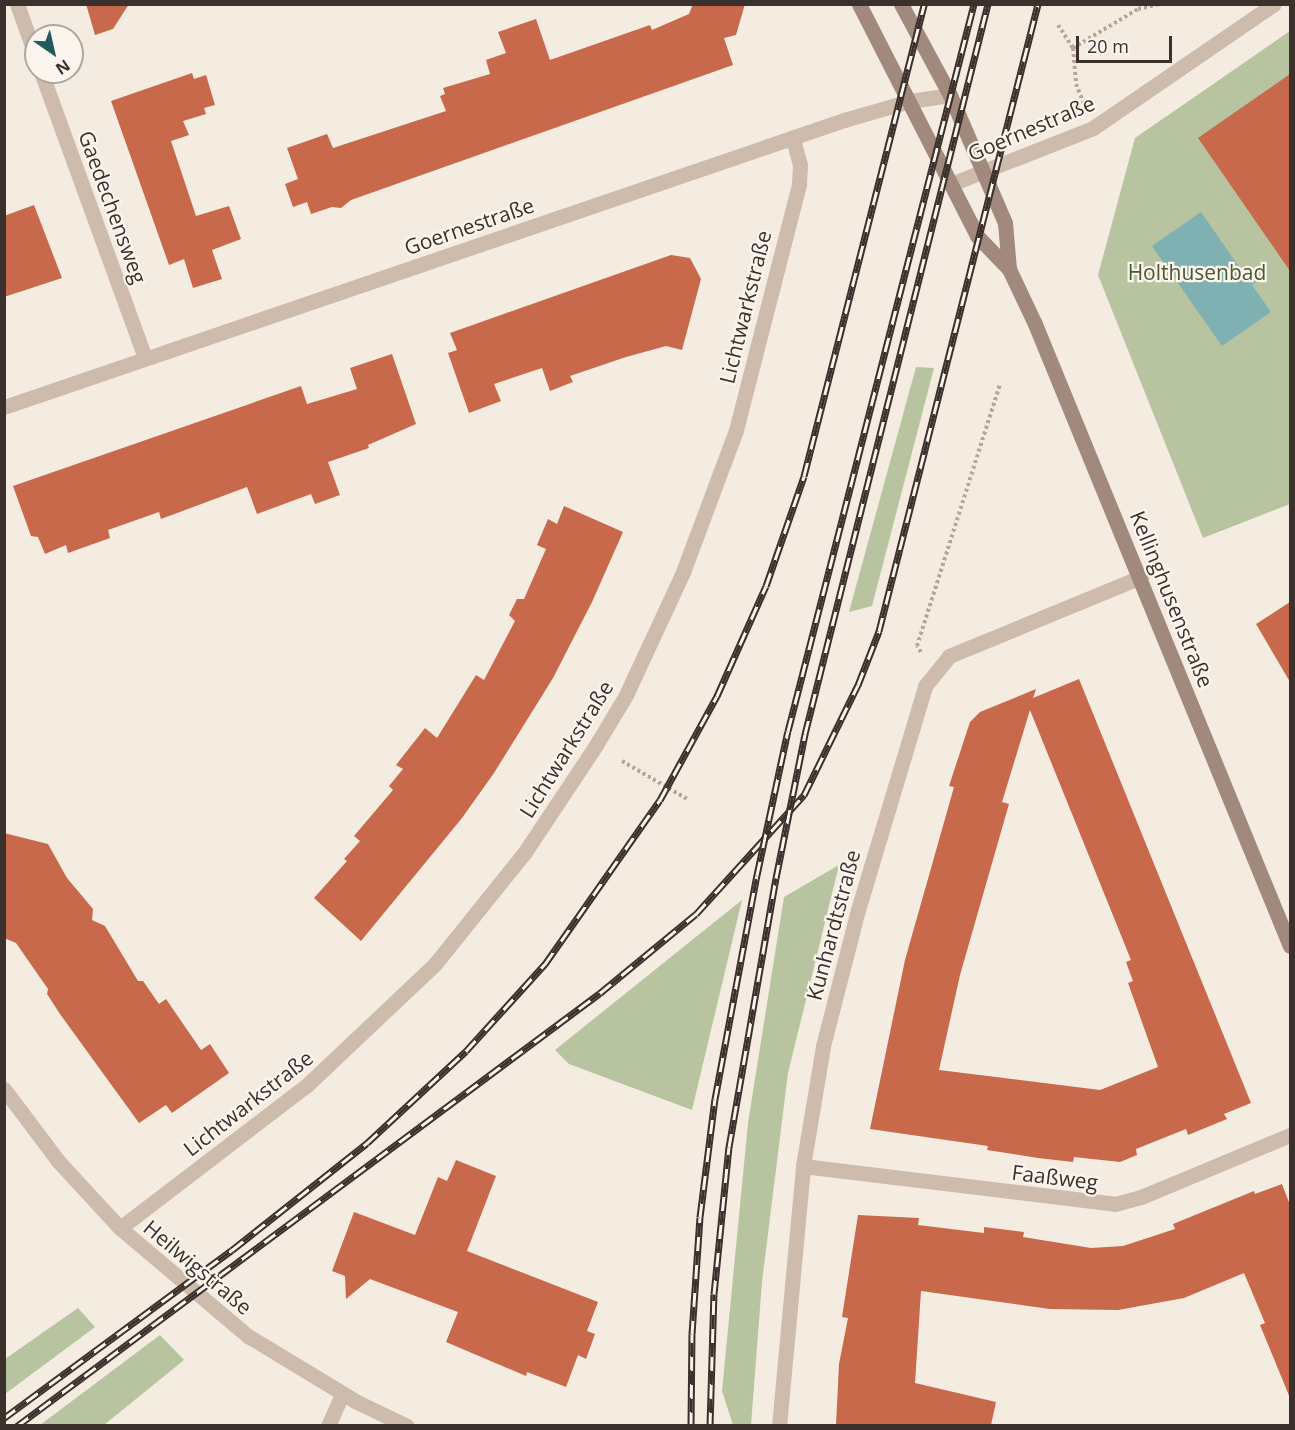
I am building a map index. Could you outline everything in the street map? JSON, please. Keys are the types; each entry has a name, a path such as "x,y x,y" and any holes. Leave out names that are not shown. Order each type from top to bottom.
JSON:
{"street":[{"path":"17,4 24,24"},
{"name":"Kellinghusenstraße","path":"859,4 977,236 1009,269"},
{"name":"Kellinghusenstraße","path":"902,4 950,95 984,171 1005,223 1009,269 1141,577 1290,946"},
{"name":"Goernestraße","path":"951,184 1094,128 1274,4"},
{"name":"Gaedechensweg","path":"45,84 145,357"},
{"name":"Goernestraße","path":"4,407 145,357 793,139 910,101 950,95"},
{"name":"Lichtwarkstraße","path":"120,1228 306,1086 435,964 525,852 596,746 626,695 682,572 736,430 799,184 800,165 793,139"},
{"name":"Kunhardtstraße","path":"779,1425 803,1166 840,972 925,686 935,669 959,652 1141,577"},
{"name":"Heilwigstraße","path":"4,1089 59,1162 120,1228 248,1336 342,1394 407,1425"},
{"name":"Faaßweg","path":"803,1166 1115,1204 1141,1197 1290,1135"},
{"path":"328,1425 342,1394"}],"path":[{"path":"1072,48 1139,7 1160,4"},
{"path":"1058,24 1072,48 1076,84 1086,110"},
{"path":"935,669 917,646 1000,384"},
{"path":"622,761 687,800"}],"green space":[{"name":"Holthusenbad","path":"1290,31 1290,504 1203,538 1098,275 1135,138"},
{"path":"916,367 934,368 872,606 849,612"},
{"path":"839,865 788,1073 762,1282 751,1425 733,1425 722,1391 748,1123 784,897"},
{"path":"742,900 692,1110 569,1064 555,1050"},
{"path":"78,1308 95,1327 5,1394 5,1359"},
{"path":"160,1335 184,1360 104,1425 40,1425"}],"water":[{"path":"1201,212 1246,277 1253,273 1258,281 1252,285 1271,312 1222,346 1152,246"}],"building":[{"path":"86,4 129,4 113,29 95,35"},
{"path":"693,4 745,4 736,35 724,38 733,65 351,200 341,208 332,207 311,214 307,202 293,207 285,184 298,179 287,148 327,134 333,148 446,111 440,96 445,94 443,88 490,74 486,60 506,53 498,32 536,19 550,60 650,25 652,30 689,14"},
{"path":"192,73 194,79 206,75 215,105 204,108 206,114 183,121 189,135 171,141 196,216 229,206 241,239 212,250 222,279 193,288 184,259 169,265 111,101"},
{"path":"1290,74 1290,271 1198,138"},
{"path":"34,205 62,278 4,297 4,216"},
{"path":"671,255 690,258 701,279 682,350 666,346 626,357 570,376 573,382 550,391 542,368 494,384 501,401 469,413 448,353 457,350 450,333"},
{"path":"392,354 416,424 368,445 369,448 328,462 340,495 315,504 311,494 257,514 247,487 161,519 159,512 108,530 110,538 68,553 66,545 45,554 38,537 31,536 13,486 301,386 307,404 357,389 350,368"},
{"path":"564,506 623,532 592,602 553,678 494,773 462,818 361,941 314,898 347,861 344,859 360,841 354,836 393,790 389,786 403,769 396,765 425,728 437,738 476,675 484,680 515,621 509,615 517,599 524,599 546,549 537,545 548,519 557,524"},
{"path":"1290,602 1290,682 1256,624"},
{"path":"1079,679 1251,1103 1224,1114 1227,1119 1188,1135 1186,1129 1136,1149 1137,1155 1120,1162 1074,1157 1073,1162 1038,1158 987,1150 988,1146 870,1129 905,960 954,787 949,786 970,722 980,712 1036,689 1033,698","holes":["1030,710 1131,960 1126,962 1133,981 1128,983 1158,1067 1100,1090 939,1070 960,975 1009,804 1002,802"]},
{"path":"4,833 48,844 67,878 93,909 92,920 105,926 138,981 143,981 159,1004 166,999 201,1050 210,1044 229,1073 172,1113 166,1105 139,1123 60,1014 47,994 48,989 16,943 4,938"},
{"path":"456,1160 496,1176 467,1251 598,1302 587,1331 595,1334 586,1359 578,1355 566,1387 527,1372 526,1376 446,1342 458,1312 370,1279 346,1299 345,1276 332,1271 354,1212 415,1235 438,1177 447,1181"},
{"path":"1282,1184 1290,1205 1290,1398 1260,1325 1265,1323 1244,1273 1184,1298 1118,1310 1050,1309 921,1291 915,1383 996,1402 991,1425 836,1425 839,1364 848,1318 842,1317 858,1215 919,1218 918,1225 984,1233 984,1227 1024,1232 1023,1237 1091,1248 1123,1246 1175,1229 1173,1224 1254,1191 1255,1194"}],"railway":[{"path":"4,1418 232,1250 367,1143 466,1051 545,964 660,800 717,696 766,586 804,476 924,4"},
{"path":"691,1426 692,1334 700,1217 715,1099 757,875 788,731 974,4"},
{"path":"710,1426 714,1294 729,1147 776,878 805,734 988,4"},
{"path":"17,1426 600,993 696,914 804,795 858,685 879,631 1038,4"}]}
